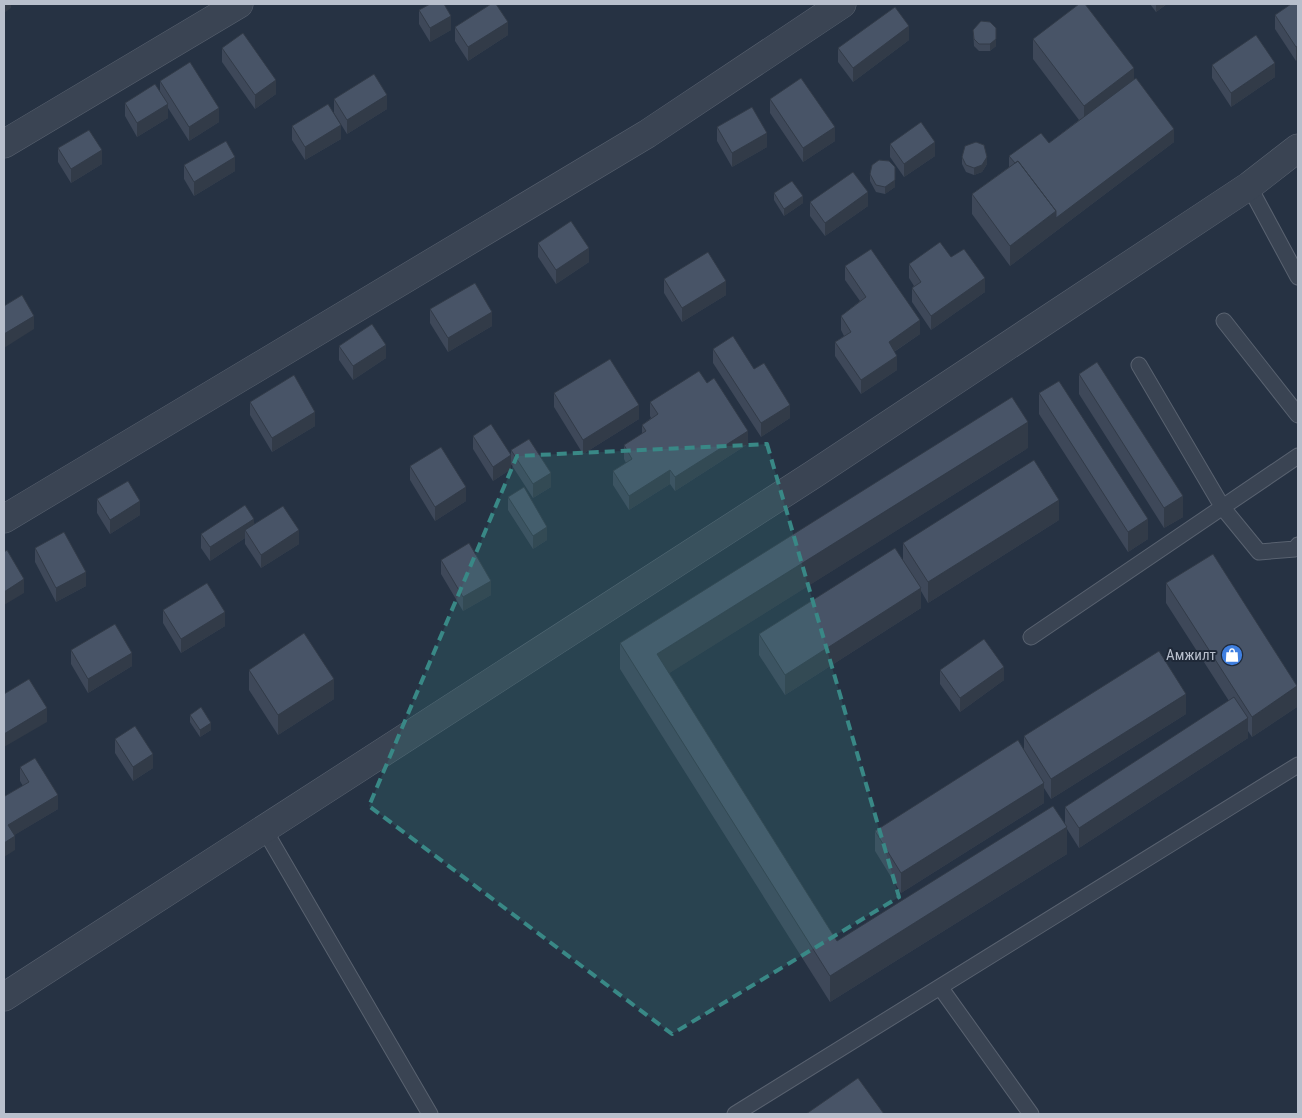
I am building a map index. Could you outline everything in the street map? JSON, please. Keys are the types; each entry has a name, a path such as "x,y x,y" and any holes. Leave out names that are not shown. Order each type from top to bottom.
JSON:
{"street":[{"path":"4,144 239,4"},
{"path":"4,519 647,134 842,4"},
{"path":"4,997 822,469 1249,186 1298,148"}],"lane":[{"path":"1249,186 1298,277"},
{"path":"1224,321 1298,415"},
{"path":"1139,364 1223,508 1259,552 1295,549 1298,545"},
{"path":"1031,637 1298,456"},
{"path":"735,1114 1298,765"},
{"path":"264,829 430,1114"},
{"path":"940,987 1030,1114"}],"highlighted area":[{"path":"767,444 899,897 672,1034 369,806 517,456"}],"building":[{"path":"430,4 444,4 451,16 430,28 419,10"},
{"path":"491,4 496,4 508,22 468,47 455,27"},
{"path":"1079,4 1085,4 1134,68 1084,106 1033,39"},
{"path":"1291,4 1298,4 1298,46 1296,47 1275,15"},
{"path":"895,7 909,26 853,68 838,48"},
{"path":"981,21 990,22 996,28 996,39 990,44 979,44 974,39 973,30"},
{"path":"243,33 276,80 255,95 222,48"},
{"path":"1256,35 1275,63 1231,93 1212,65"},
{"path":"190,62 219,108 189,127 160,81"},
{"path":"374,74 387,95 347,120 334,99"},
{"path":"801,78 835,127 803,148 770,99"},
{"path":"1136,78 1174,129 1056,218 1056,211 1018,161 1015,163 1009,156 1041,133 1049,143"},
{"path":"155,84 168,104 137,123 125,103"},
{"path":"328,104 341,125 305,147 292,126"},
{"path":"752,107 767,133 732,153 717,127"},
{"path":"921,122 935,142 904,164 890,144"},
{"path":"89,130 102,150 71,169 58,148"},
{"path":"226,141 235,157 194,182 184,165"},
{"path":"976,142 984,145 987,157 982,165 974,168 966,165 962,157 965,146"},
{"path":"879,160 889,161 895,167 895,180 885,187 876,185 870,174 872,165"},
{"path":"1018,161 1056,211 1010,246 972,194"},
{"path":"853,172 868,192 825,223 810,202"},
{"path":"792,181 803,196 784,209 774,193"},
{"path":"571,221 589,248 556,270 538,243"},
{"path":"940,242 951,257 964,249 985,278 931,316 912,288 921,282 909,264"},
{"path":"871,249 920,320 889,342 897,356 861,380 835,342 851,332 841,316 866,297 845,266"},
{"path":"708,252 726,281 682,308 664,279"},
{"path":"475,283 492,312 448,338 430,309"},
{"path":"22,295 34,316 4,334 4,306"},
{"path":"372,324 386,345 353,366 339,346"},
{"path":"733,336 754,369 764,363 790,405 761,423 713,349"},
{"path":"610,359 639,405 583,440 554,393"},
{"path":"1097,362 1183,496 1164,508 1079,374"},
{"path":"699,371 707,383 714,378 748,431 675,477 670,470 629,496 613,471 632,459 624,445 646,431 642,425 658,414 650,402"},
{"path":"294,375 315,412 272,438 250,402"},
{"path":"1059,381 1148,519 1128,532 1039,393"},
{"path":"1012,397 1028,422 657,654 837,941 1053,806 1067,827 830,976 620,643"},
{"path":"491,424 511,455 493,467 473,436"},
{"path":"529,439 551,473 533,484 511,450"},
{"path":"441,447 466,487 435,507 410,466"},
{"path":"1034,460 1059,500 928,582 903,543"},
{"path":"128,481 140,501 110,520 97,499"},
{"path":"524,487 547,527 533,536 508,497"},
{"path":"245,505 254,519 210,547 201,534"},
{"path":"283,506 299,530 261,555 245,530"},
{"path":"64,532 86,572 56,588 35,548"},
{"path":"469,543 491,581 463,597 441,560"},
{"path":"895,548 921,588 785,675 759,634"},
{"path":"7,550 24,579 4,592 4,552"},
{"name":"Амжилт","path":"1213,554 1297,686 1252,717 1166,583"},
{"path":"207,583 225,612 181,639 163,610"},
{"path":"115,624 132,653 88,679 71,650"},
{"path":"304,633 334,679 278,715 249,670"},
{"path":"984,639 1004,667 960,698 940,670"},
{"path":"1159,651 1186,694 1051,779 1024,736"},
{"path":"29,679 47,708 4,734 4,694"},
{"path":"1234,697 1248,718 1079,828 1065,807"},
{"path":"201,707 211,723 200,730 190,715"},
{"path":"135,726 153,754 133,767 115,739"},
{"path":"1018,740 1044,783 901,873 875,831"},
{"path":"35,758 58,795 8,825 15,836 4,843 4,794 5,796 29,782 20,767"},
{"path":"858,1078 884,1114 806,1114"}],"place":[{"name":"Амжилт","path":"1232,655"}]}
